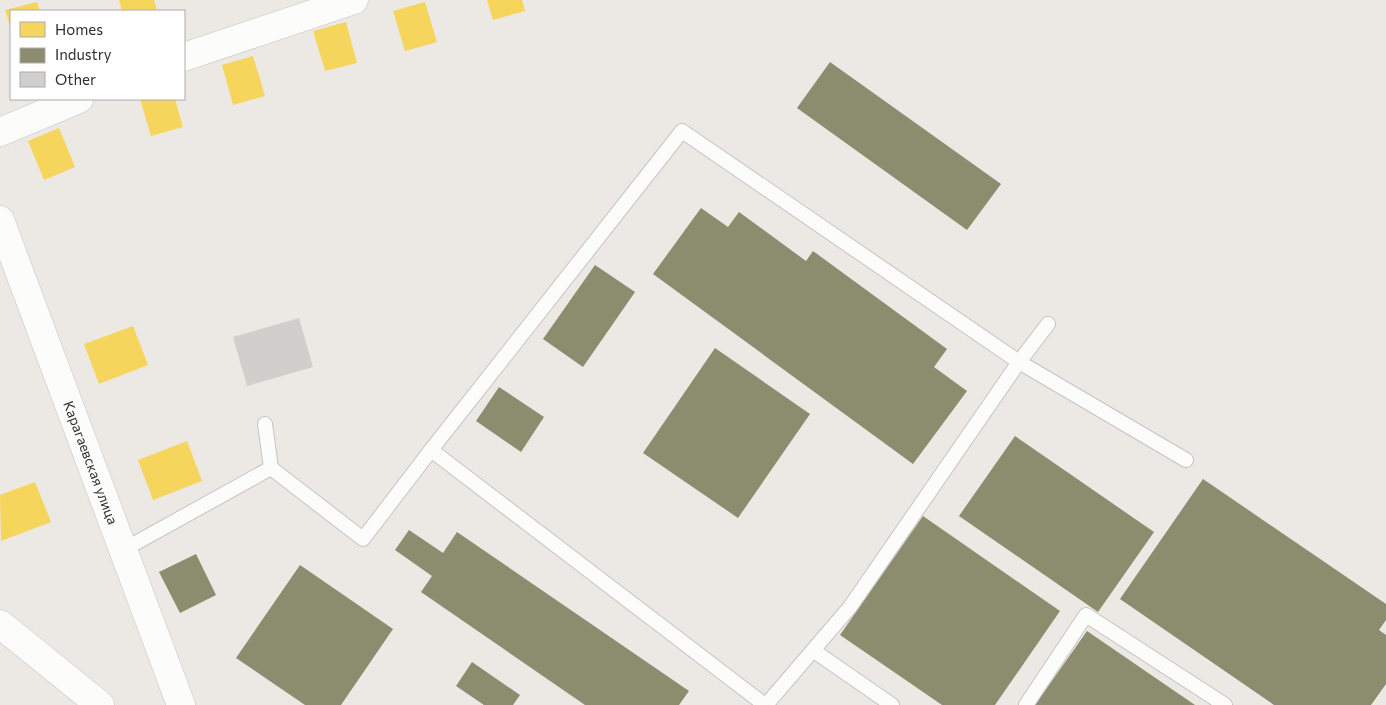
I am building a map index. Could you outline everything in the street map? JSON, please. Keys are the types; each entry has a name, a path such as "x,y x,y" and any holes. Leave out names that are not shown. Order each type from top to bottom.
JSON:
{"street":[{"path":"185,57 354,0"},
{"path":"0,132 77,100"},
{"name":"Карагаевская улица","path":"0,220 181,705"},
{"path":"0,624 100,705"}],"lane":[{"path":"265,424 270,468 363,539 682,131 1019,362 1186,460"},
{"path":"431,450 765,705 814,651 850,607 1019,362 1048,324"},
{"path":"123,550 270,468"},
{"path":"1026,705 1086,615 1225,705"},
{"path":"814,651 892,705"}],"building: Homes":[{"path":"119,0 154,0 157,10 122,10"},
{"path":"487,0 522,0 525,11 493,20"},
{"path":"37,2 40,10 10,10 10,26 5,10"},
{"path":"425,2 437,42 405,51 393,11"},
{"path":"346,22 357,63 325,71 313,31"},
{"path":"253,56 265,96 233,105 222,65"},
{"path":"140,100 175,100 183,127 151,136"},
{"path":"59,128 75,167 44,180 28,141"},
{"path":"133,326 148,365 99,384 84,344"},
{"path":"187,441 202,481 153,500 138,460"},
{"path":"35,482 51,522 1,541 0,495"}],"building: Industry":[{"path":"830,62 1001,184 967,230 797,108"},
{"path":"701,208 728,227 739,212 806,261 813,251 947,349 934,367 967,391 913,464 653,274"},
{"path":"595,265 635,292 583,367 543,339"},
{"path":"715,348 810,414 738,518 643,453"},
{"path":"499,387 544,417 521,452 476,421"},
{"path":"1015,436 1154,532 1098,612 959,516"},
{"path":"1203,479 1386,604 1386,620 1379,630 1386,635 1386,684 1371,705 1274,705 1120,599"},
{"path":"923,516 1060,611 995,705 942,705 840,635"},
{"path":"409,530 443,553 457,532 689,691 679,705 585,705 421,592 432,576 395,550"},
{"path":"196,554 216,595 180,613 159,572"},
{"path":"300,565 393,629 341,705 305,705 236,658"},
{"path":"1087,631 1195,705 1035,705"},
{"path":"472,662 520,695 513,705 484,705 456,686"}],"building: Other":[{"path":"299,318 313,367 247,386 233,337"}]}
